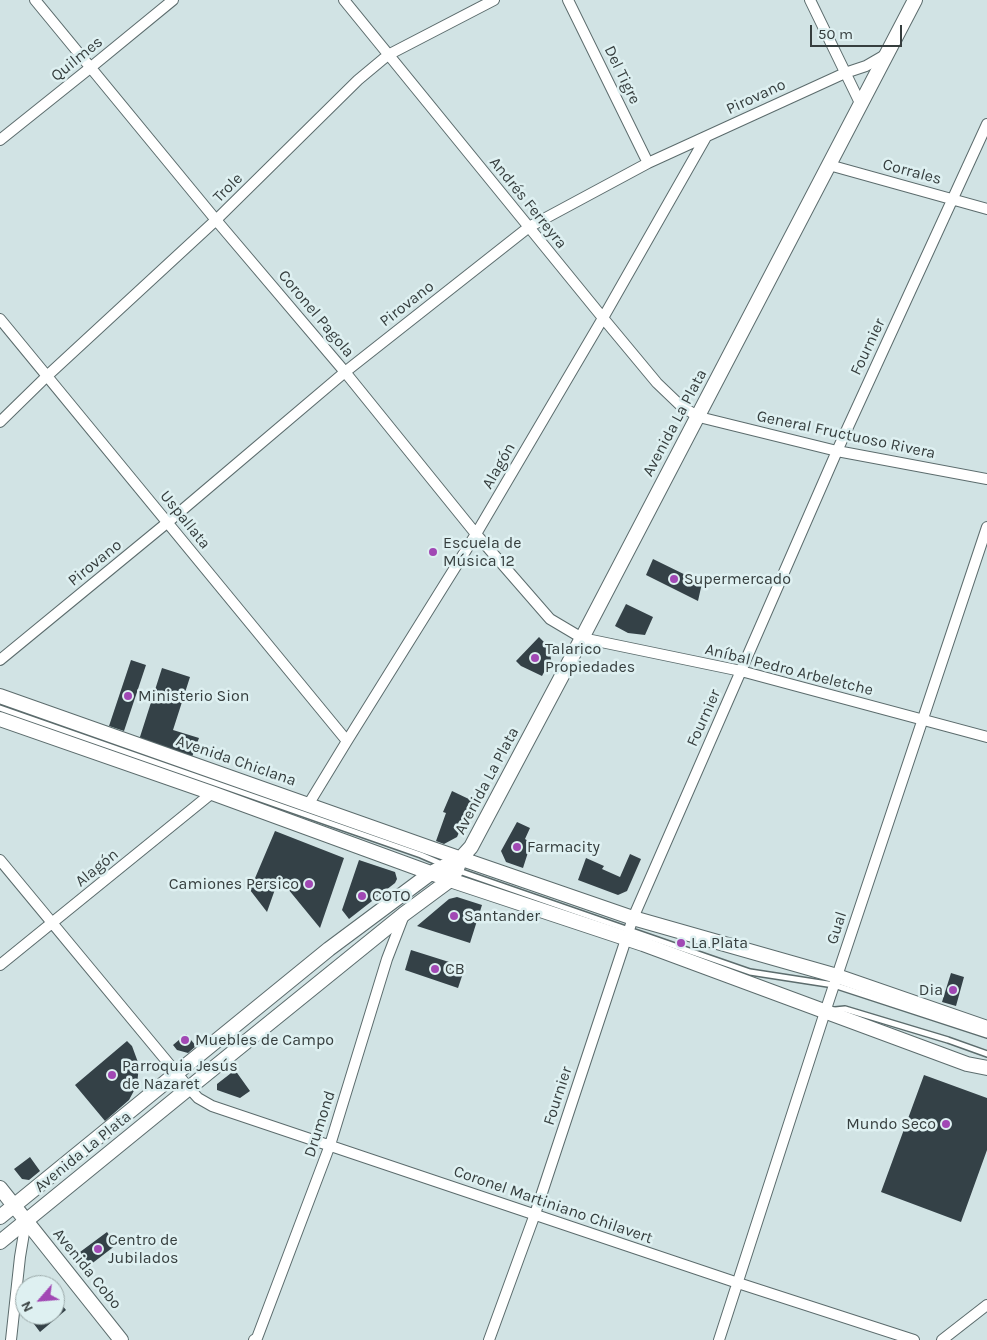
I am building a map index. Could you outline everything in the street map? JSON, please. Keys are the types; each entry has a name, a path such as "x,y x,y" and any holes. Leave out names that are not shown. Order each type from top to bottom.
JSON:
{"main road":[{"name":"Avenida La Plata","path":"0,1242 404,914 453,868 471,847 699,417 915,0"},
{"name":"Avenida Chiclana","path":"0,696 308,805 453,868"},
{"path":"0,719 212,793 431,873 453,868 629,929 825,1012 968,1064 987,1068"},
{"path":"453,868 629,929 836,980 987,1028"},
{"name":"Avenida La Plata","path":"0,1218 329,949 431,873"},
{"name":"Avenida Cobo","path":"0,1188 121,1340"}],"street":[{"name":"Coronel Pagola","path":"35,0 216,220 345,372 476,534 550,619 582,638"},
{"name":"Quilmes","path":"0,140 172,0"},
{"name":"Andrés Ferreyra","path":"344,0 603,318 658,382 682,406 699,417"},
{"name":"Trole","path":"0,422 216,220 358,80 388,55 494,0"},
{"name":"Del Tigre","path":"568,0 648,163"},
{"path":"810,0 861,105"},
{"name":"Pirovano","path":"0,660 168,522 345,372 529,227 648,163 846,73 866,66 885,55"},
{"name":"Fournier","path":"489,1340 535,1214 629,929 837,451 987,124"},
{"name":"Alagón","path":"308,805 476,534 603,318 706,137"},
{"name":"Corrales","path":"829,165 954,198 987,209"},
{"name":"Uspallata","path":"0,319 346,741"},
{"name":"General Fructuoso Rivera","path":"699,417 837,451 987,479"},
{"name":"Gual","path":"719,1340 825,1012 987,527"},
{"name":"Aníbal Pedro Arbeletche","path":"582,638 741,671 987,737"},
{"name":"Alagón","path":"0,965 212,793"},
{"name":"Coronel Martiniano Chilavert","path":"0,860 176,1073 198,1098 212,1106 738,1283 914,1340"},
{"name":"Drumond","path":"257,1339 330,1145 387,959 404,914"},
{"path":"11,1340 26,1220"},
{"path":"942,1340 987,1305"}],"lane":[{"path":"0,708 453,868"},
{"path":"629,929 750,972 836,980 987,1035"},
{"path":"825,1012 845,1009 948,1040 987,1054"}],"building":[{"name":"Supermercado","path":"653,559 702,583 698,601 646,575"},
{"path":"626,604 653,617 645,635 628,633 615,626"},
{"name":"Talarico Propiedades","path":"539,637 549,647 551,659 542,676 521,666 516,661"},
{"name":"Ministerio Sion","path":"131,660 146,665 124,731 109,726"},
{"path":"162,668 190,677 173,730 199,738 192,757 139,740"},
{"path":"452,791 473,801 457,837 444,844 436,841 446,813 443,812"},
{"name":"Farmacity","path":"517,822 530,828 525,839 531,843 523,868 506,862 501,851"},
{"name":"Camiones Persico","path":"275,831 344,858 320,928 279,878 267,912 250,890"},
{"path":"630,854 641,859 627,891 618,895 578,880 586,858 604,866 602,869 620,877"},
{"name":"COTO","path":"359,860 395,872 397,879 395,883 349,919 342,910"},
{"name":"Santander","path":"457,897 482,905 470,943 417,926 449,899"},
{"name":"CB","path":"411,950 465,967 458,988 405,970"},
{"name":"Dia","path":"951,973 964,977 956,1006 942,1002"},
{"name":"Muebles de Campo","path":"186,1034 196,1046 188,1053 177,1050 173,1045"},
{"name":"Parroquia Jesús de Nazaret","path":"127,1041 132,1046 139,1065 137,1085 129,1100 105,1121 75,1085"},
{"path":"235,1070 250,1091 240,1098 217,1090 217,1084"},
{"name":"Mundo Seco","path":"924,1075 987,1098 987,1150 961,1222 881,1192"},
{"path":"30,1157 40,1171 29,1180 22,1179 14,1169"},
{"name":"Centro de Jubilados","path":"107,1232 116,1245 90,1265 80,1252"},
{"path":"35,1325 48,1325 40,1332"}],"place":[{"name":"Escuela de Música 12","path":"433,552"},
{"name":"Supermercado","path":"674,579"},
{"name":"Talarico Propiedades","path":"535,658"},
{"name":"Ministerio Sion","path":"128,696"},
{"name":"Farmacity","path":"517,847"},
{"name":"Camiones Persico","path":"309,884"},
{"name":"COTO","path":"362,896"},
{"name":"Santander","path":"454,916"},
{"name":"La Plata","path":"681,943"},
{"name":"CB","path":"435,969"},
{"name":"Dia","path":"953,990"},
{"name":"Muebles de Campo","path":"185,1040"},
{"name":"Parroquia Jesús de Nazaret","path":"112,1075"},
{"name":"Mundo Seco","path":"946,1124"},
{"name":"Centro de Jubilados","path":"98,1249"}]}
